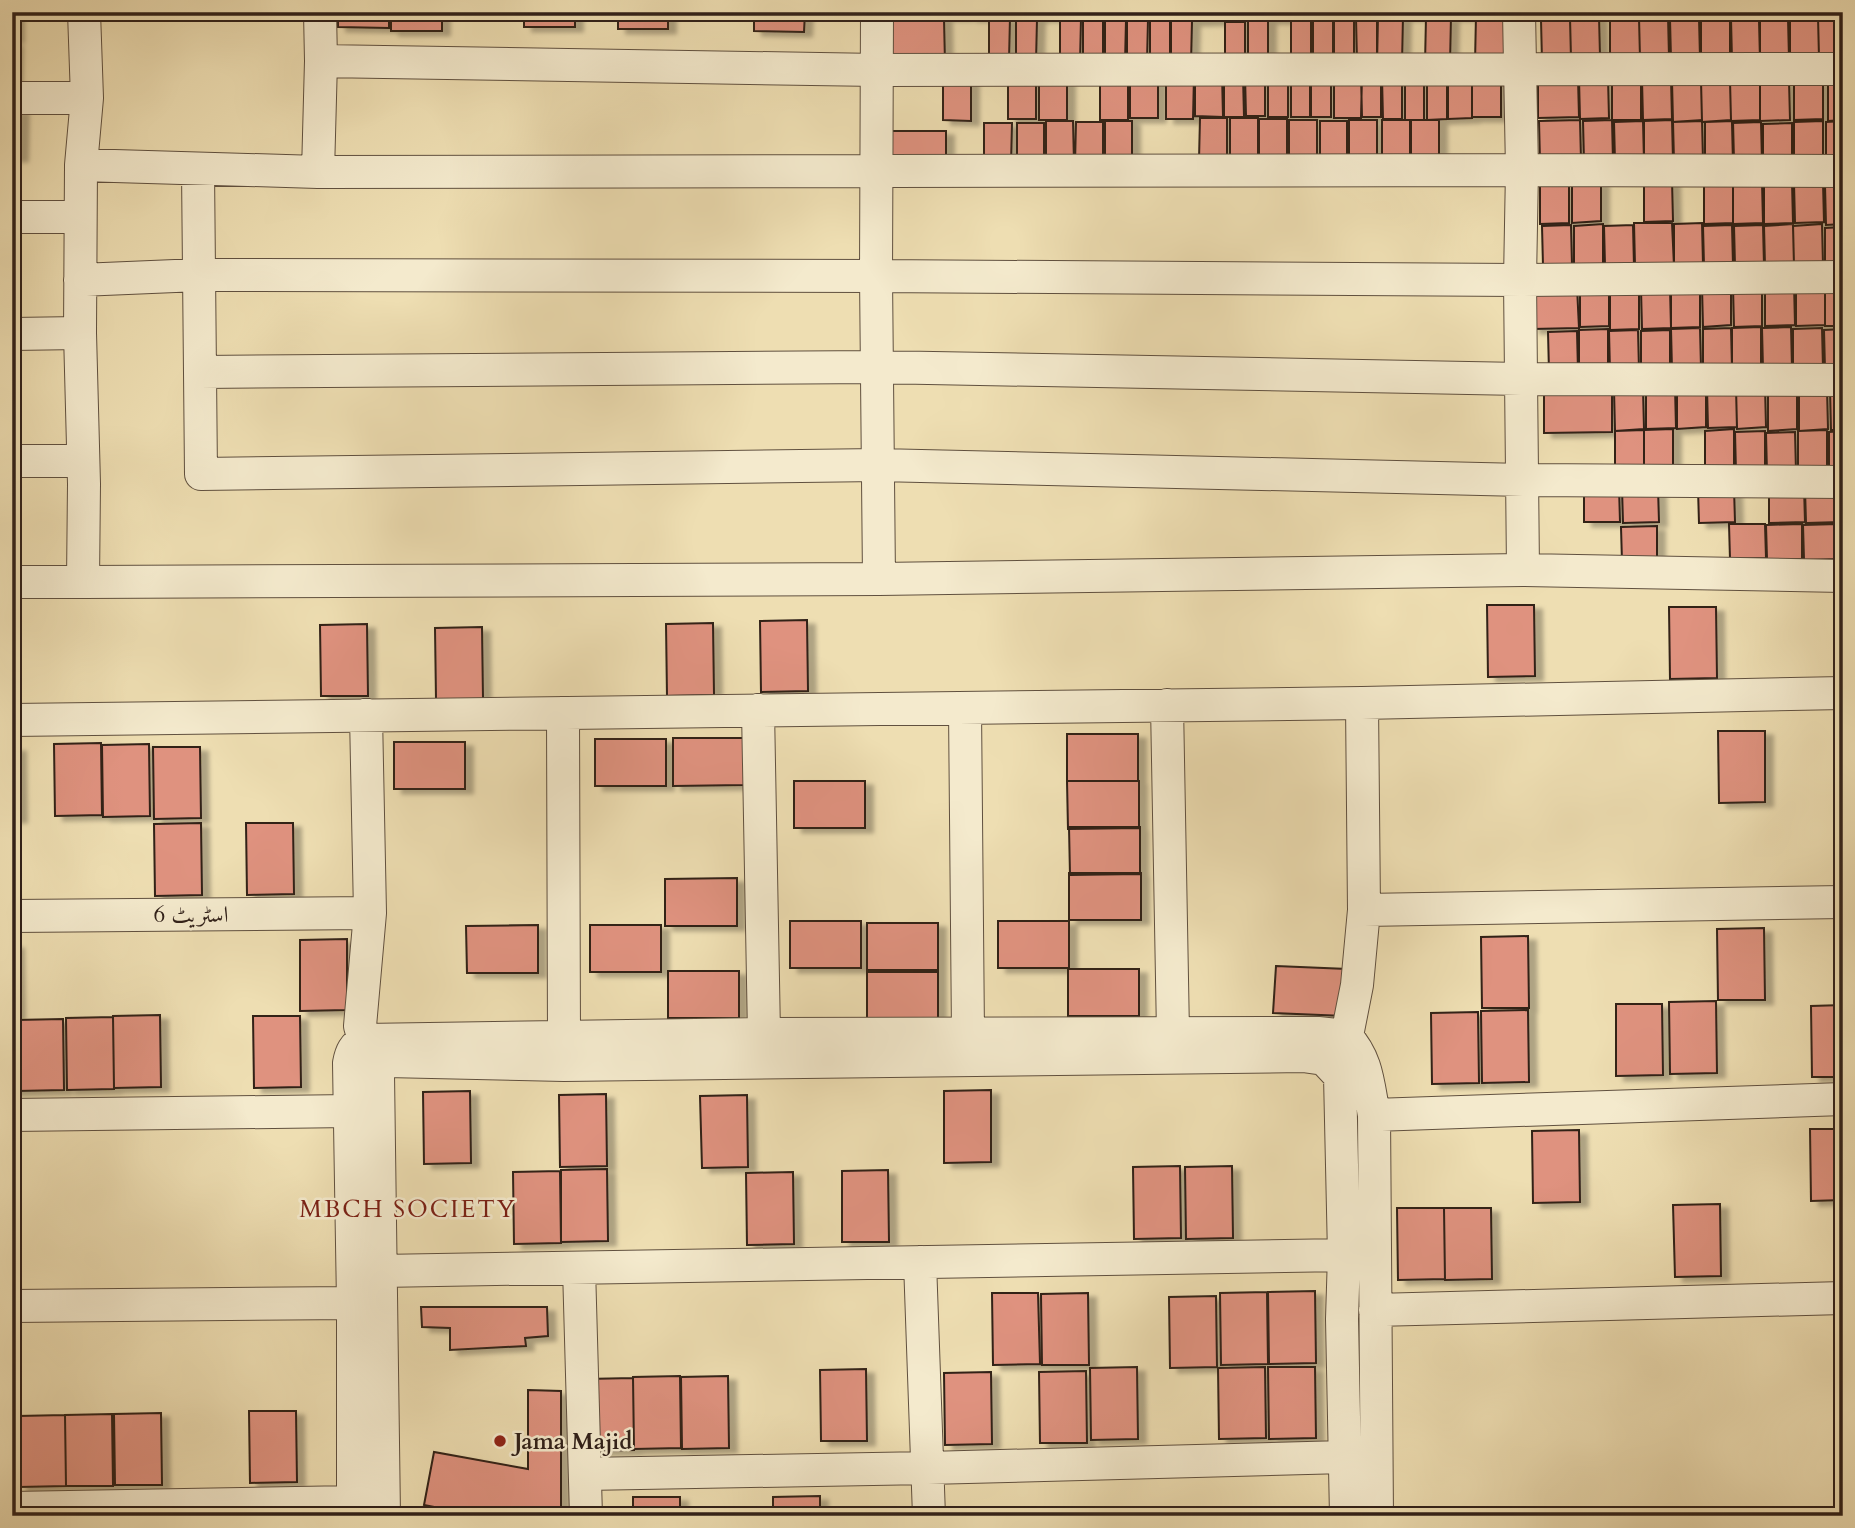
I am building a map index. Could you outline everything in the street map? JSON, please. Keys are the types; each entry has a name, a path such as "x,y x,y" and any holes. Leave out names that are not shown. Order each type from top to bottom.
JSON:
{"street":[{"path":"83,582 80,217 87,98 84,12"},
{"path":"318,172 320,12"},
{"path":"877,12 879,579"},
{"path":"1519,12 1523,570"},
{"path":"321,61 878,71 1843,69"},
{"path":"12,98 87,98"},
{"path":"81,165 318,172 1843,171"},
{"path":"198,170 201,474 878,465 1523,480 1843,482"},
{"path":"12,217 80,217"},
{"path":"80,280 199,275 1520,280 1843,277"},
{"path":"12,334 80,333"},
{"path":"200,372 877,367 1521,379 1843,380"},
{"path":"12,461 83,461"},
{"path":"12,582 879,579 1523,570 1843,576"},
{"path":"12,719 1362,703 1843,693"},
{"path":"1346,1516 1340,1076 1357,985 1364,910 1362,703"},
{"path":"1167,705 1174,1045"},
{"path":"965,708 968,1034"},
{"path":"758,710 764,1034"},
{"path":"563,713 564,1037"},
{"path":"366,715 370,913 360,1026 364,1040 381,1067"},
{"path":"1364,910 1843,902"},
{"name":"اسٹریٹ 6","path":"12,916 370,913"},
{"path":"384,1516 378,1074 387,1060 578,1065 1174,1045 1318,1032 1346,1036 1356,1047 1365,1065 1374,1115 1377,1516"},
{"path":"12,1508 353,1509 349,1063 351,1052 364,1040 968,1034 1174,1045 1303,1056 1324,1059 1340,1076"},
{"path":"1374,1115 1843,1099"},
{"path":"12,1115 350,1111"},
{"path":"380,1271 1344,1255"},
{"path":"920,1262 929,1516"},
{"path":"579,1268 586,1516"},
{"path":"1374,1310 1843,1298"},
{"path":"12,1306 353,1303"},
{"path":"585,1474 1345,1457"}],"building":[{"path":"12,12 16,12 16,38 12,38"},
{"path":"338,12 389,12 389,28 338,27"},
{"path":"391,12 442,12 442,31 391,31"},
{"path":"524,12 575,12 575,27 524,27"},
{"path":"618,12 668,12 668,29 618,29"},
{"path":"754,12 805,12 804,32 754,31"},
{"path":"901,12 921,12 921,17 901,17"},
{"path":"923,12 943,12 943,17 923,16"},
{"path":"945,12 965,12 965,16 945,16"},
{"path":"969,12 989,12 989,17 969,17"},
{"path":"1020,12 1040,12 1040,18 1020,17"},
{"path":"1041,12 1061,12 1061,17 1041,17"},
{"path":"1063,12 1083,12 1083,17 1063,17"},
{"path":"1085,12 1105,12 1105,19 1085,19"},
{"path":"1106,12 1126,12 1126,19 1106,19"},
{"path":"1145,12 1182,12 1182,18 1146,18"},
{"path":"1182,12 1201,12 1201,21 1182,21"},
{"path":"1201,12 1229,12 1229,20 1201,21"},
{"path":"1229,12 1275,12 1275,19 1229,20"},
{"path":"1275,12 1300,12 1300,19 1275,19"},
{"path":"1335,12 1355,12 1355,17 1335,17"},
{"path":"1356,12 1376,12 1376,17 1356,17"},
{"path":"1377,12 1402,12 1402,17 1377,17"},
{"path":"1403,12 1429,12 1429,16 1403,16"},
{"path":"1450,12 1476,12 1476,16 1450,16"},
{"path":"1476,12 1508,12 1508,15 1476,15"},
{"path":"1547,12 1576,12 1576,14 1547,15"},
{"path":"1578,12 1607,12 1607,14 1578,15"},
{"path":"1608,12 1638,12 1638,16 1608,17"},
{"path":"1640,12 1668,12 1668,15 1640,16"},
{"path":"1671,12 1700,12 1700,15 1671,16"},
{"path":"1700,12 1729,12 1729,17 1700,18"},
{"path":"1729,12 1758,12 1758,17 1729,18"},
{"path":"1759,12 1788,12 1788,16 1759,17"},
{"path":"1790,12 1819,12 1819,14 1790,16"},
{"path":"1476,15 1508,15 1508,63 1475,63"},
{"path":"1403,16 1402,64 1377,64 1378,17"},
{"path":"1451,16 1450,64 1425,64 1426,17"},
{"path":"1599,16 1600,56 1571,58 1570,17"},
{"path":"1668,16 1669,57 1640,58 1639,18"},
{"path":"1843,16 1843,57 1819,57 1818,17"},
{"path":"889,17 944,19 945,63 889,63"},
{"path":"989,17 1010,17 1009,60 989,60"},
{"path":"1334,17 1354,17 1354,64 1334,64"},
{"path":"1377,17 1377,64 1357,61 1356,18"},
{"path":"1639,17 1640,58 1610,59 1610,18"},
{"path":"1818,17 1819,58 1790,59 1790,19"},
{"path":"1081,18 1080,62 1060,62 1060,19"},
{"path":"1699,18 1700,58 1671,59 1670,19"},
{"path":"1760,18 1760,59 1732,60 1731,19"},
{"path":"1788,18 1789,59 1760,60 1759,20"},
{"path":"1016,19 1037,19 1036,62 1016,62"},
{"path":"1127,19 1148,19 1147,62 1127,61"},
{"path":"1291,19 1311,19 1311,67 1291,67"},
{"path":"1313,19 1333,19 1333,66 1313,66"},
{"path":"1570,19 1571,59 1542,61 1541,20"},
{"path":"1730,19 1730,59 1701,61 1701,20"},
{"path":"1083,20 1103,20 1103,63 1083,63"},
{"path":"1105,20 1126,20 1125,63 1105,63"},
{"path":"1150,20 1170,20 1170,63 1150,62"},
{"path":"1171,21 1192,21 1191,64 1171,64"},
{"path":"1248,21 1268,21 1268,64 1248,64"},
{"path":"1225,22 1245,22 1245,64 1225,64"},
{"path":"12,42 15,42 14,90 12,90"},
{"path":"1195,74 1222,74 1223,117 1195,116"},
{"path":"1245,75 1265,75 1265,116 1246,116"},
{"path":"1331,75 1331,117 1311,117 1311,76"},
{"path":"1130,76 1158,76 1158,118 1130,118"},
{"path":"1166,76 1194,76 1193,119 1166,119"},
{"path":"1224,76 1243,76 1244,117 1224,117"},
{"path":"1268,76 1288,76 1288,117 1268,117"},
{"path":"1291,76 1310,76 1310,117 1291,117"},
{"path":"1334,76 1362,76 1361,118 1334,118"},
{"path":"1361,76 1381,76 1381,117 1362,117"},
{"path":"1008,77 1036,77 1036,119 1008,119"},
{"path":"1039,77 1067,77 1067,120 1039,120"},
{"path":"1448,77 1472,78 1472,118 1448,119"},
{"path":"1472,77 1501,77 1501,117 1472,117"},
{"path":"943,78 971,78 971,121 943,120"},
{"path":"1100,78 1128,78 1128,120 1100,120"},
{"path":"1382,78 1402,78 1402,119 1383,119"},
{"path":"1447,78 1447,119 1427,120 1427,79"},
{"path":"1578,78 1579,117 1538,118 1538,79"},
{"path":"1608,78 1609,118 1580,119 1579,79"},
{"path":"1405,79 1424,79 1424,120 1405,120"},
{"path":"1641,79 1641,120 1612,120 1612,80"},
{"path":"1671,79 1672,119 1643,120 1642,80"},
{"path":"1823,79 1823,119 1794,120 1794,80"},
{"path":"1701,80 1702,121 1673,122 1672,81"},
{"path":"1730,80 1731,120 1702,122 1701,81"},
{"path":"1760,80 1760,120 1731,121 1730,81"},
{"path":"1789,80 1790,120 1760,121 1760,81"},
{"path":"1828,80 1843,80 1843,120 1828,121"},
{"path":"12,109 21,109 20,157 12,157"},
{"path":"1200,118 1227,118 1227,160 1199,160"},
{"path":"1230,118 1258,118 1258,161 1230,160"},
{"path":"1259,119 1287,119 1287,161 1259,161"},
{"path":"1289,120 1317,120 1317,162 1289,162"},
{"path":"1349,120 1377,120 1377,162 1349,162"},
{"path":"1382,120 1410,120 1410,163 1382,163"},
{"path":"1411,120 1439,120 1439,163 1411,163"},
{"path":"1580,120 1581,160 1540,161 1539,121"},
{"path":"1612,120 1613,161 1584,162 1583,121"},
{"path":"1672,120 1673,160 1644,161 1644,121"},
{"path":"1702,120 1703,161 1674,162 1673,122"},
{"path":"1046,121 1073,121 1074,163 1046,164"},
{"path":"1105,121 1132,121 1132,164 1105,163"},
{"path":"1320,121 1347,121 1347,164 1320,163"},
{"path":"1643,121 1644,161 1615,162 1614,122"},
{"path":"1733,121 1734,161 1705,162 1705,122"},
{"path":"1823,121 1823,162 1794,163 1794,122"},
{"path":"1843,121 1843,161 1826,162 1826,122"},
{"path":"1076,122 1103,122 1103,164 1075,164"},
{"path":"1761,122 1762,162 1733,163 1732,123"},
{"path":"984,123 1012,123 1011,165 984,165"},
{"path":"1017,123 1044,123 1044,166 1017,166"},
{"path":"1792,123 1792,163 1763,164 1763,124"},
{"path":"887,131 946,131 946,167 887,167"},
{"path":"1672,180 1673,221 1644,222 1644,182"},
{"path":"1601,181 1601,221 1572,223 1572,183"},
{"path":"1733,182 1733,223 1704,224 1704,184"},
{"path":"1762,182 1763,223 1733,224 1733,184"},
{"path":"1792,182 1793,223 1764,224 1764,183"},
{"path":"1823,182 1824,222 1795,223 1794,183"},
{"path":"1569,183 1569,223 1540,224 1540,184"},
{"path":"1843,184 1843,224 1826,225 1825,185"},
{"path":"1634,223 1672,223 1674,266 1635,266"},
{"path":"1702,223 1703,264 1674,265 1674,224"},
{"path":"1603,224 1603,265 1574,266 1574,226"},
{"path":"1793,224 1794,265 1765,266 1764,226"},
{"path":"1822,224 1823,265 1794,266 1793,226"},
{"path":"1571,225 1572,265 1543,266 1542,226"},
{"path":"1633,225 1634,266 1605,266 1604,226"},
{"path":"1732,225 1733,265 1704,266 1703,226"},
{"path":"1763,225 1764,265 1735,266 1734,226"},
{"path":"1843,227 1843,267 1825,268 1825,228"},
{"path":"1794,284 1795,325 1765,326 1765,285"},
{"path":"1609,285 1609,326 1580,327 1580,287"},
{"path":"1731,285 1731,325 1703,327 1702,287"},
{"path":"1762,285 1762,326 1734,327 1733,287"},
{"path":"1825,285 1825,325 1796,326 1796,286"},
{"path":"1843,285 1843,326 1825,326 1825,286"},
{"path":"1700,286 1700,327 1671,328 1671,288"},
{"path":"1577,287 1579,328 1532,329 1530,289"},
{"path":"1639,288 1639,329 1610,330 1610,289"},
{"path":"1670,288 1671,328 1642,329 1641,289"},
{"path":"1761,327 1761,367 1732,368 1732,328"},
{"path":"1791,327 1792,368 1763,369 1762,328"},
{"path":"1700,328 1701,368 1672,370 1671,329"},
{"path":"1731,328 1732,368 1703,370 1703,329"},
{"path":"1822,328 1823,368 1793,369 1793,329"},
{"path":"1608,329 1608,370 1579,371 1579,330"},
{"path":"1843,329 1843,369 1825,370 1824,330"},
{"path":"1638,330 1639,370 1610,372 1609,331"},
{"path":"1670,330 1670,370 1641,371 1641,331"},
{"path":"1577,331 1578,371 1549,372 1548,332"},
{"path":"1675,387 1676,428 1646,429 1646,388"},
{"path":"1706,387 1706,427 1677,429 1677,388"},
{"path":"1736,387 1737,427 1708,428 1707,388"},
{"path":"1765,387 1766,427 1737,429 1736,388"},
{"path":"1544,388 1612,388 1612,432 1544,433"},
{"path":"1643,389 1644,429 1615,431 1614,390"},
{"path":"1797,389 1797,429 1768,431 1768,390"},
{"path":"1827,389 1828,429 1799,431 1799,390"},
{"path":"1843,389 1843,430 1831,430 1830,390"},
{"path":"1673,429 1673,469 1644,470 1644,430"},
{"path":"1734,429 1734,470 1705,471 1705,431"},
{"path":"1644,430 1644,470 1615,472 1615,431"},
{"path":"1827,430 1827,470 1798,471 1798,431"},
{"path":"1765,431 1765,471 1736,473 1735,432"},
{"path":"1843,431 1843,472 1829,472 1829,432"},
{"path":"1795,432 1796,472 1767,473 1766,433"},
{"path":"1619,487 1620,522 1584,522 1584,488"},
{"path":"1804,487 1805,522 1769,523 1769,488"},
{"path":"1840,487 1841,522 1806,523 1805,488"},
{"path":"1622,488 1658,488 1659,522 1623,523"},
{"path":"1734,488 1735,522 1699,523 1698,489"},
{"path":"1840,490 1843,490 1843,525 1841,525"},
{"path":"1729,524 1765,524 1766,558 1730,559"},
{"path":"1802,524 1802,559 1767,559 1766,525"},
{"path":"1838,524 1839,559 1804,560 1803,525"},
{"path":"1843,525 1843,560 1838,561 1838,526"},
{"path":"1657,526 1657,561 1622,562 1621,527"},
{"path":"1487,605 1534,605 1535,676 1488,677"},
{"path":"1669,607 1716,607 1717,678 1670,679"},
{"path":"807,620 808,691 761,692 760,621"},
{"path":"713,623 714,695 667,696 666,624"},
{"path":"367,624 368,696 321,696 320,625"},
{"path":"482,627 483,699 436,699 435,628"},
{"path":"1718,731 1765,731 1765,802 1719,803"},
{"path":"1067,734 1138,734 1138,781 1067,781"},
{"path":"673,738 744,738 744,785 673,786"},
{"path":"595,739 666,739 666,786 595,786"},
{"path":"394,742 465,742 465,789 394,789"},
{"path":"101,743 102,815 55,816 54,744"},
{"path":"149,744 150,816 103,817 102,745"},
{"path":"12,747 18,747 19,818 12,818"},
{"path":"153,747 200,747 201,818 154,819"},
{"path":"794,781 865,781 865,828 794,828"},
{"path":"1067,781 1139,781 1139,828 1068,829"},
{"path":"201,823 202,895 155,896 154,824"},
{"path":"246,823 293,823 294,894 247,895"},
{"path":"1069,827 1140,827 1140,874 1070,875"},
{"path":"1069,873 1141,873 1141,920 1069,920"},
{"path":"737,878 737,926 665,926 665,879"},
{"path":"790,921 861,921 861,968 790,968"},
{"path":"998,921 1069,921 1069,968 998,968"},
{"path":"867,923 938,923 938,970 867,970"},
{"path":"538,925 538,973 467,973 466,926"},
{"path":"590,925 661,925 661,972 590,972"},
{"path":"1764,928 1765,1000 1718,1000 1717,929"},
{"path":"1528,936 1529,1008 1482,1008 1481,937"},
{"path":"347,939 347,1010 300,1011 300,940"},
{"path":"12,944 16,944 17,1015 12,1015"},
{"path":"1276,966 1347,969 1345,1016 1273,1013"},
{"path":"1068,969 1139,969 1139,1016 1068,1016"},
{"path":"668,971 739,971 739,1018 668,1018"},
{"path":"867,972 938,972 938,1019 867,1019"},
{"path":"1716,1001 1717,1073 1670,1074 1669,1002"},
{"path":"1616,1004 1662,1004 1663,1075 1616,1076"},
{"path":"1843,1005 1843,1077 1812,1077 1811,1006"},
{"path":"1528,1010 1529,1082 1482,1083 1481,1011"},
{"path":"1478,1012 1479,1083 1432,1084 1431,1013"},
{"path":"160,1015 161,1087 114,1088 113,1016"},
{"path":"253,1016 300,1016 301,1087 254,1088"},
{"path":"113,1017 114,1089 67,1090 66,1018"},
{"path":"14,1019 15,1091 12,1091"},
{"path":"63,1019 64,1090 17,1091 16,1020"},
{"path":"991,1090 991,1162 944,1163 944,1091"},
{"path":"470,1091 471,1163 424,1164 423,1092"},
{"path":"606,1094 607,1166 560,1167 559,1095"},
{"path":"747,1095 748,1167 702,1168 700,1096"},
{"path":"1810,1129 1843,1129 1843,1200 1811,1201"},
{"path":"1579,1130 1580,1202 1533,1203 1532,1131"},
{"path":"1180,1166 1181,1238 1134,1239 1133,1167"},
{"path":"1232,1166 1233,1238 1186,1239 1185,1167"},
{"path":"607,1169 608,1241 561,1242 561,1170"},
{"path":"888,1170 889,1242 842,1242 842,1171"},
{"path":"560,1171 561,1243 514,1244 513,1172"},
{"path":"793,1172 794,1244 747,1245 746,1173"},
{"path":"1720,1204 1721,1276 1675,1277 1673,1205"},
{"path":"1397,1208 1444,1208 1445,1279 1398,1280"},
{"path":"1444,1208 1491,1208 1492,1279 1445,1280"},
{"path":"1315,1291 1316,1363 1269,1364 1268,1292"},
{"path":"1267,1292 1268,1364 1221,1365 1220,1293"},
{"path":"992,1293 1038,1293 1040,1364 993,1365"},
{"path":"1088,1293 1089,1365 1042,1365 1041,1294"},
{"path":"1216,1296 1217,1367 1170,1368 1169,1297"},
{"path":"421,1307 547,1307 548,1336 525,1338 526,1346 450,1350 450,1328 422,1327"},
{"path":"1137,1367 1138,1439 1091,1440 1090,1368"},
{"path":"1265,1367 1266,1438 1219,1439 1218,1368"},
{"path":"1268,1367 1315,1367 1316,1438 1269,1439"},
{"path":"866,1369 867,1441 821,1441 820,1370"},
{"path":"1086,1371 1087,1443 1040,1443 1039,1372"},
{"path":"991,1372 992,1444 945,1445 944,1373"},
{"path":"680,1376 681,1448 634,1449 633,1377"},
{"path":"728,1376 729,1448 682,1449 681,1377"},
{"path":"633,1378 634,1450 587,1451 586,1379"},
{"path":"528,1390 561,1391 561,1516 480,1516 424,1505 434,1452 528,1469"},
{"path":"249,1411 296,1411 297,1482 250,1483"},
{"path":"161,1413 162,1485 115,1485 114,1414"},
{"path":"112,1414 113,1486 66,1486 65,1415"},
{"path":"65,1415 66,1486 19,1487 18,1416"},
{"path":"820,1496 820,1516 773,1516 773,1497"},
{"path":"633,1497 680,1497 680,1516 633,1516"}],"place":[{"name":"Jama Majid","path":"500,1441"}],"district":[{"name":"MBCH SOCIETY","path":"408,1209"}]}
